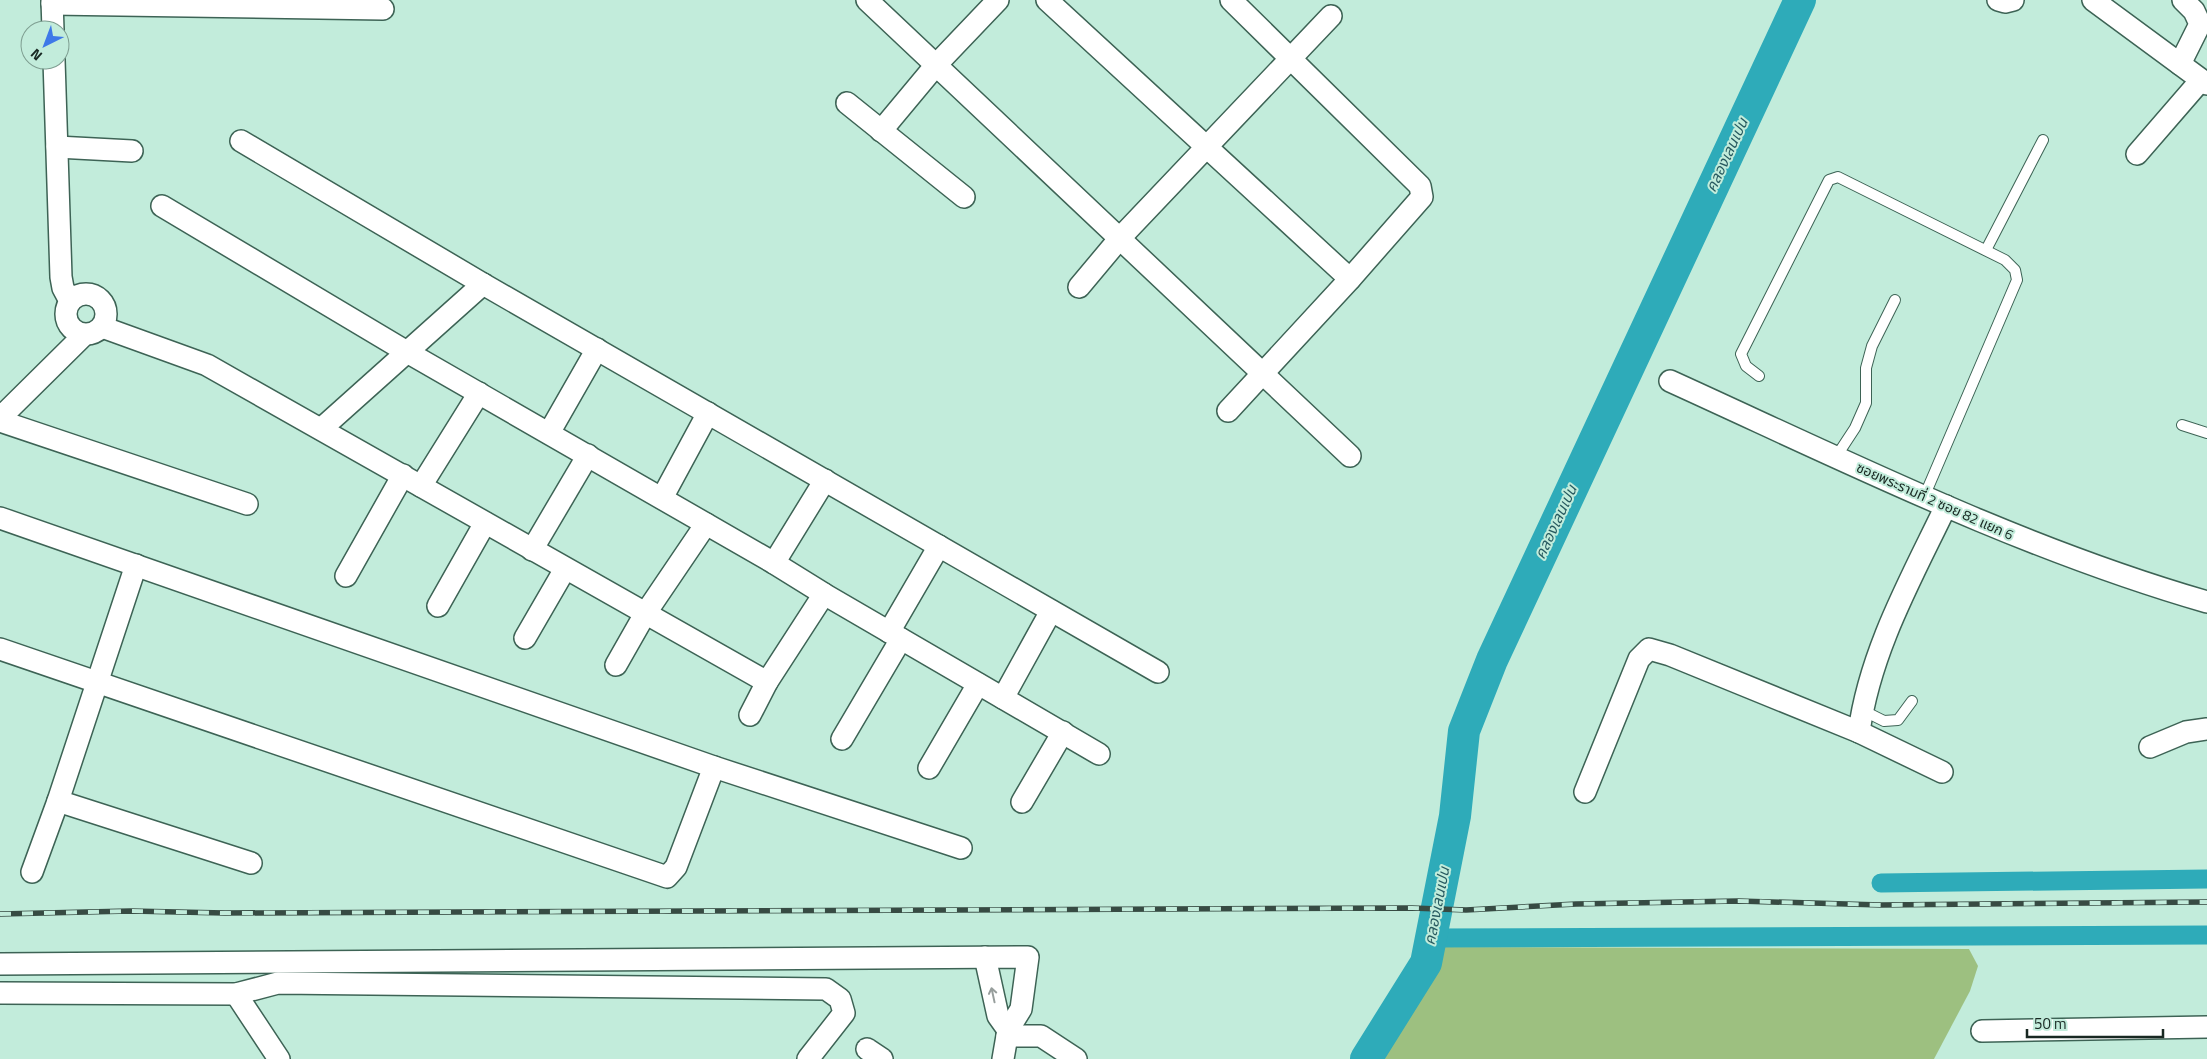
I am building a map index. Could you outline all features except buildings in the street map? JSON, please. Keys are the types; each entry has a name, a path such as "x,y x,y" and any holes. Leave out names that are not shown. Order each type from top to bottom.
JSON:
{"street":[{"path":"867,0 1350,456"},
{"path":"881,131 936,66 998,0"},
{"path":"1047,0 1350,280"},
{"path":"1228,411 1350,280 1422,197 1423,192 1420,186 1231,0"},
{"path":"1998,0 2005,2 2013,0"},
{"path":"2093,0 2204,82 2137,154"},
{"path":"2180,64 2200,24 2194,11 2183,0"},
{"path":"53,20 52,2 383,9"},
{"path":"1079,287 1120,238 1331,16"},
{"path":"54,70 61,277 63,288 70,301"},
{"path":"847,104 964,197"},
{"path":"241,141 483,284 1158,672"},
{"path":"57,147 132,151"},
{"path":"162,206 407,352 774,562 824,594 1099,754"},
{"path":"321,428 483,284"},
{"path":"247,504 0,419 93,331 106,313 100,300 86,294 79,295 70,301 66,309 66,318 69,326 76,332 93,331 190,357 321,428 565,569 767,682"},
{"path":"549,433 597,349"},
{"name":"ซอยพระรามที่ 2 ซอย 82 แยก 6","path":"1670,381 1996,529 2136,582 2207,602"},
{"path":"346,576 412,480 479,393"},
{"path":"662,498 708,413"},
{"path":"532,550 588,455"},
{"path":"774,562 825,480"},
{"path":"1859,732 1862,710 1888,627 1946,506"},
{"path":"0,518 714,767 961,848"},
{"path":"438,606 485,523"},
{"path":"616,665 645,614 706,524"},
{"path":"842,739 939,546"},
{"path":"32,872 58,801 136,565"},
{"path":"526,638 565,569"},
{"path":"750,715 767,682 824,594"},
{"path":"1003,698 1051,611"},
{"path":"0,649 667,877 676,867 714,767"},
{"path":"1585,792 1639,659 1649,649 1670,655 1859,732 1942,772"},
{"path":"929,768 978,684"},
{"path":"2150,747 2186,732 2207,729"},
{"path":"1022,802 1063,732"},
{"path":"58,801 251,863"},
{"path":"985,957 998,1016 1008,1033"},
{"path":"0,964 1028,957 1021,1009 1008,1033 1003,1059"},
{"path":"0,993 236,994 278,983 826,989 840,999 844,1013 808,1059"},
{"path":"236,994 279,1059"},
{"path":"1982,1031 2207,1027"},
{"path":"1008,1033 1041,1036 1076,1059"}],"lane":[{"path":"1986,250 2043,140"},
{"path":"1758,376 1746,366 1741,354 1829,180 1838,177 2005,260 2015,270 2017,280 1924,497"},
{"path":"1836,457 1855,428 1866,403 1866,368 1872,346 1895,300"},
{"path":"2182,425 2207,433"},
{"path":"1862,710 1884,721 1898,720 1912,701"}],"green space":[{"path":"1444,947 1969,949 1978,966 1970,991 1934,1059 1381,1059"}],"waterway":[{"name":"คลองเลนเปน","path":"1366,1059 1426,963 1455,816 1464,731 1492,660 1800,0"},
{"path":"1881,883 2207,879"},
{"path":"1431,938 2207,935"}],"railway":[{"path":"0,914 130,911 225,913 1412,908 1466,910 1576,904 1738,901 1881,905 2207,902"}]}
